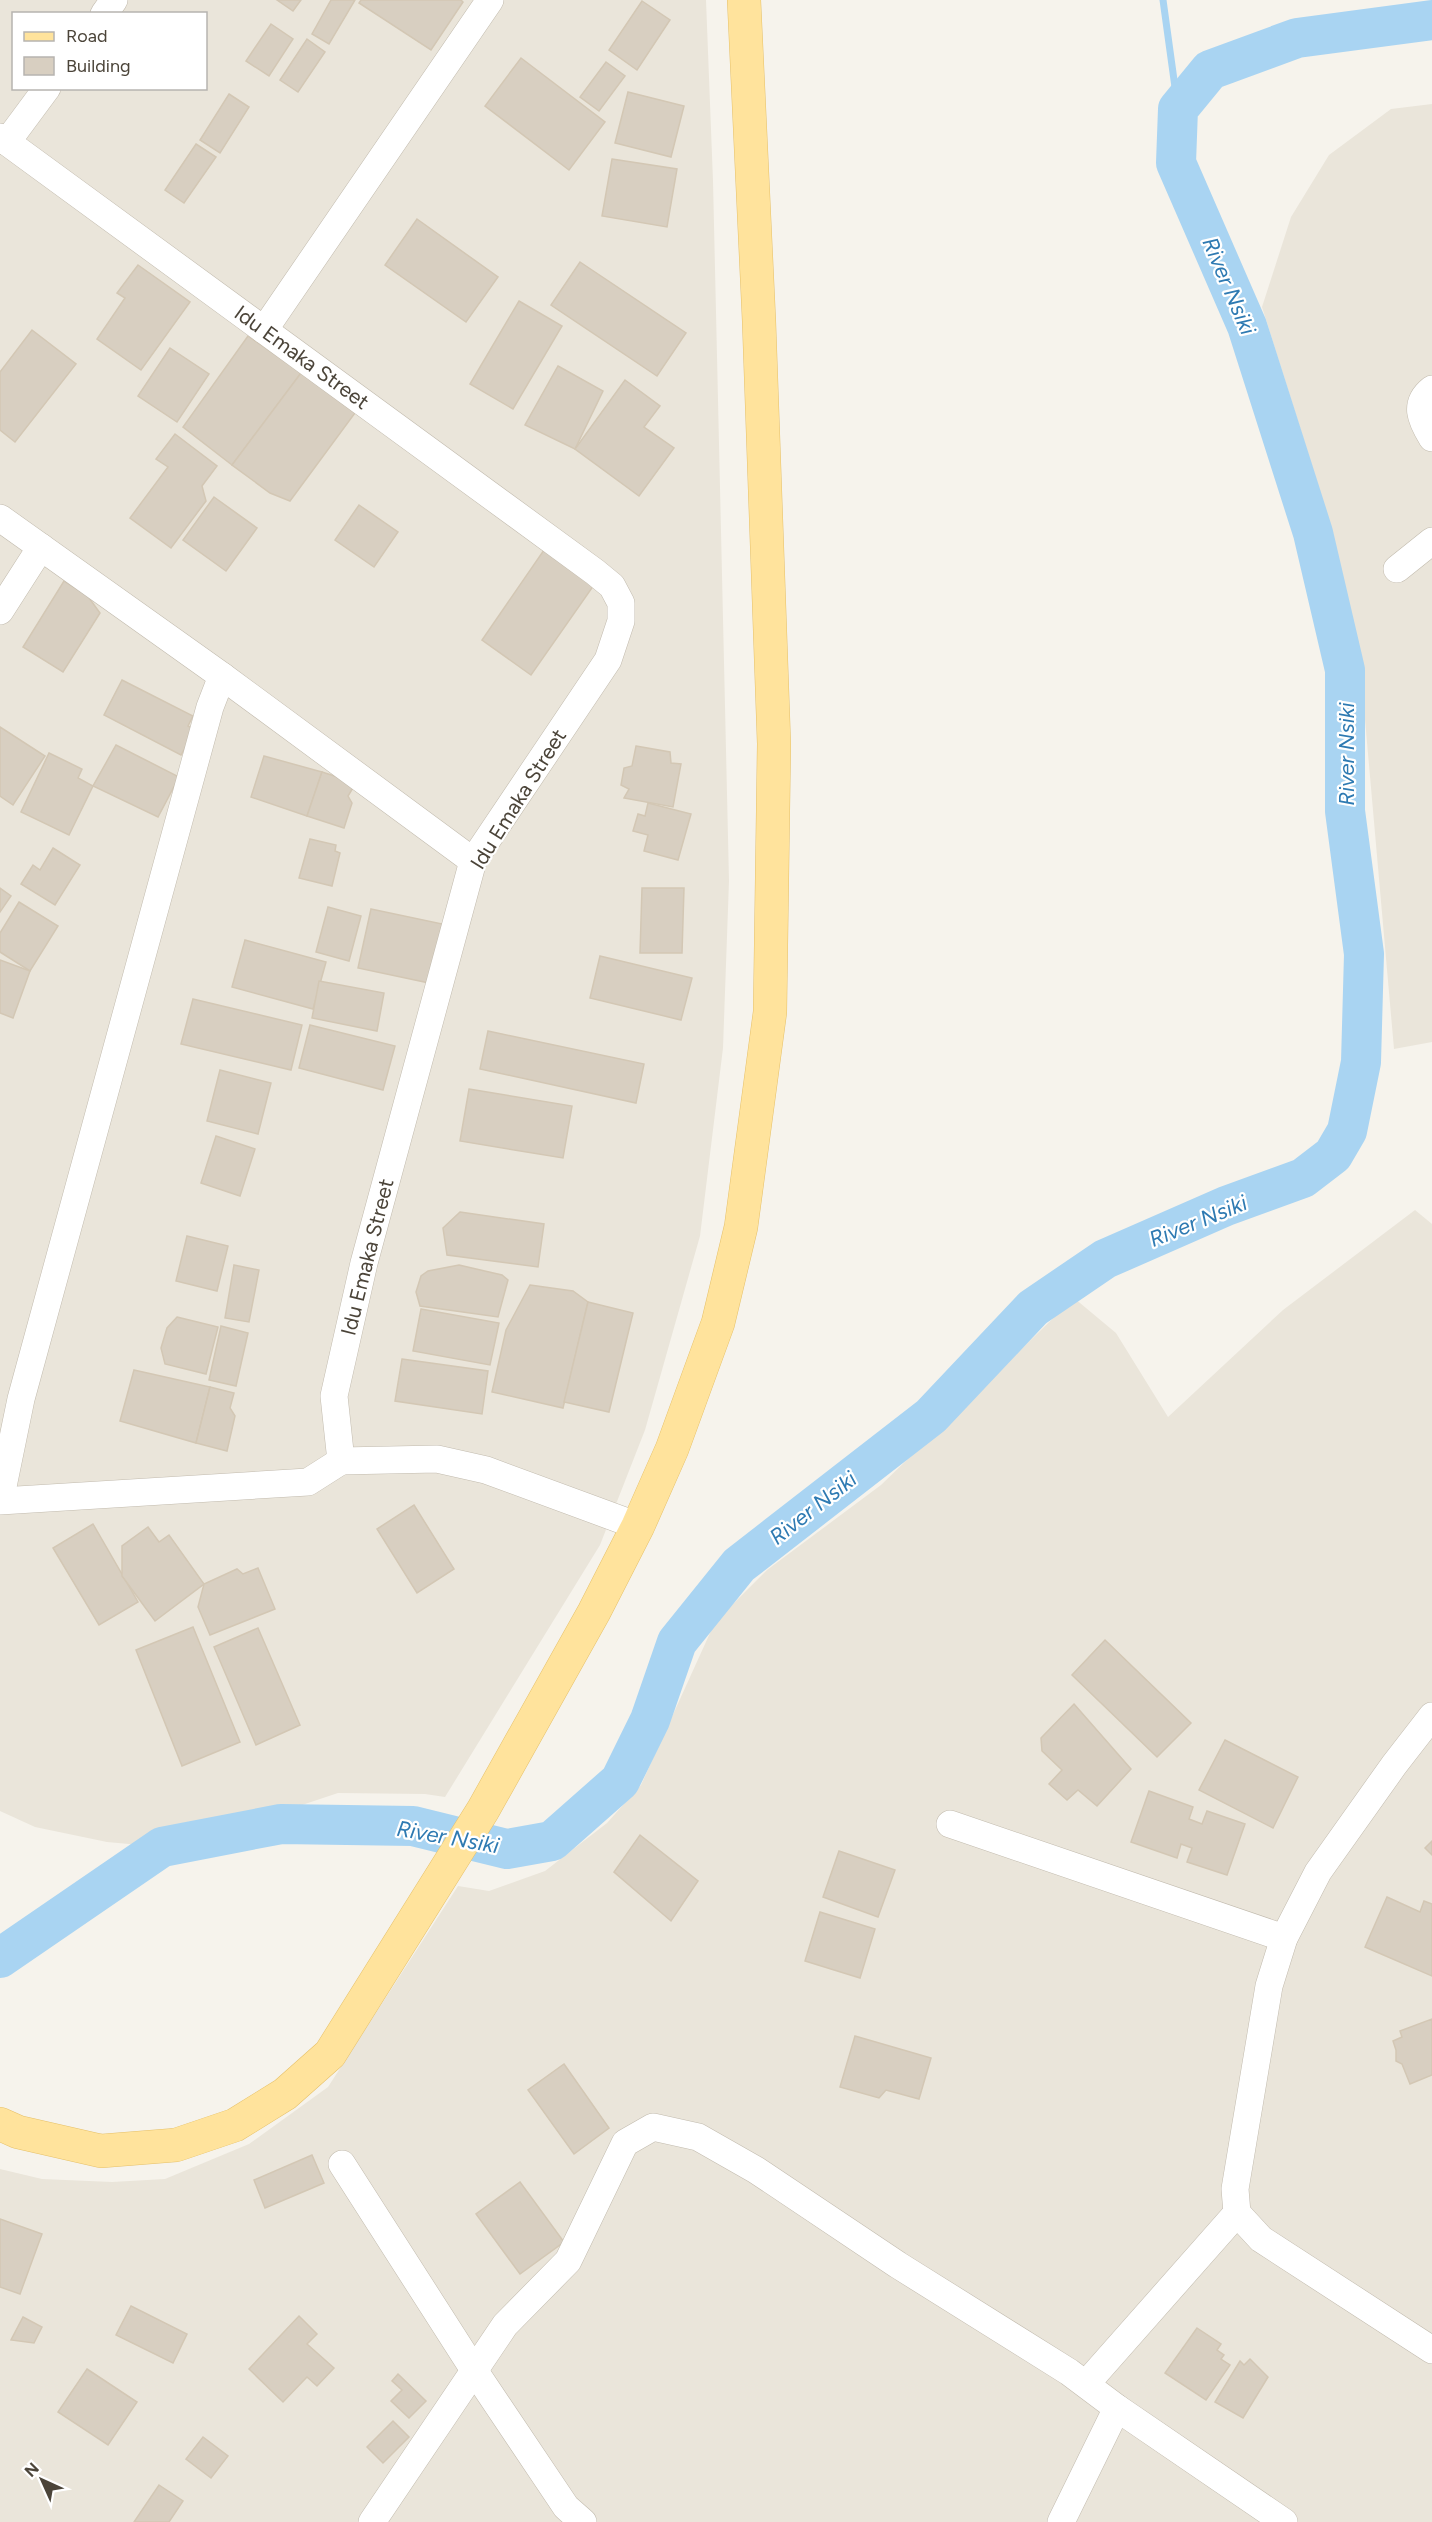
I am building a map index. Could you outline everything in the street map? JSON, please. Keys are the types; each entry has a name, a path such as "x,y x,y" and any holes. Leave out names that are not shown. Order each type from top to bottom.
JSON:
{"main road":[{"path":"0,2124 18,2132 101,2151 176,2145 235,2125 285,2094 330,2054 483,1810 594,1612 638,1526 672,1449 718,1323 741,1227 770,1012 774,744 759,321 744,0"}],"street":[{"path":"264,330 490,0"},
{"path":"4,139 45,90"},
{"name":"Idu Emaka Street","path":"4,139 596,572 612,586 621,603 621,621 608,660 473,861 364,1263 336,1385 334,1396 341,1461"},
{"path":"1432,390 1426,394 1420,406 1421,420 1432,438"},
{"path":"0,518 222,676 473,861"},
{"path":"1397,569 1432,541"},
{"path":"0,611 41,547"},
{"path":"222,676 210,707 28,1376 0,1501 308,1482 341,1461 437,1459 486,1470 638,1526"},
{"path":"1432,1716 1318,1872 1284,1938 1269,1986 1235,2189 1237,2212 1261,2239 1432,2350"},
{"path":"950,1824 1284,1938"},
{"path":"372,2522 505,2325 568,2261 625,2143 653,2127 698,2137 756,2170 898,2265 1086,2384 1117,2408 1284,2522"},
{"path":"342,2164 474,2370 566,2507 584,2522"},
{"path":"1086,2384 1237,2212"},
{"path":"1061,2522 1117,2408"}],"shaded area":[{"path":"0,0 706,0 713,181 729,881 723,1048 700,1236 645,1430 600,1545 445,1797 425,1794 338,1793 173,1848 107,1842 35,1827 0,1811"},
{"path":"1432,104 1432,1042 1394,1049 1361,674 1320,491 1262,307 1291,217 1329,155 1391,109"},
{"path":"1415,1210 1432,1224 1432,2522 0,2522 0,2169 42,2179 112,2182 165,2179 249,2144 328,2087 458,1886 489,1891 545,1871 607,1823 641,1785 715,1622 767,1570 881,1485 1074,1298 1116,1333 1168,1417 1283,1310"}],"building":[{"path":"277,0 301,0 293,11"},
{"path":"331,0 355,0 329,44 312,34"},
{"path":"361,0 461,0 463,2 431,50 359,3"},
{"path":"642,1 670,20 637,70 609,50"},
{"path":"271,24 293,39 269,76 246,61"},
{"path":"307,39 325,52 298,92 280,80"},
{"path":"521,58 605,122 569,170 485,106"},
{"path":"606,62 625,76 599,111 580,97"},
{"path":"628,92 684,106 671,157 615,143"},
{"path":"229,94 249,107 220,153 200,140"},
{"path":"196,144 216,157 184,203 165,190"},
{"path":"612,159 677,169 667,227 602,216"},
{"path":"417,219 498,277 466,322 385,265"},
{"path":"580,262 686,333 657,376 551,305"},
{"path":"138,265 190,302 141,370 97,339 125,298 117,293"},
{"path":"519,301 562,326 513,409 470,384"},
{"path":"32,330 76,364 15,442 0,430 0,372"},
{"path":"248,336 301,373 232,465 183,427"},
{"path":"170,348 209,374 177,422 138,396"},
{"path":"558,366 603,391 575,449 525,425"},
{"path":"301,373 355,413 290,501 270,493 232,465"},
{"path":"625,380 660,406 644,427 674,448 639,496 575,449"},
{"path":"175,434 217,466 202,486 206,501 171,548 130,518 168,467 156,459"},
{"path":"214,497 257,528 226,571 183,540"},
{"path":"359,505 398,532 374,567 335,540"},
{"path":"544,550 594,585 531,675 482,640"},
{"path":"64,581 87,595 100,613 63,672 23,647"},
{"path":"122,680 193,716 188,726 195,730 181,755 104,715"},
{"path":"0,727 45,756 13,805 0,796"},
{"path":"116,745 179,777 158,817 93,786"},
{"path":"636,746 670,752 671,763 681,764 673,807 624,798 629,789 621,785 624,768 632,766"},
{"path":"49,753 82,769 78,778 93,786 69,835 21,812"},
{"path":"264,756 322,772 307,816 251,797"},
{"path":"322,772 356,783 348,796 352,803 344,828 307,816"},
{"path":"648,803 691,814 678,860 644,851 648,835 633,831 638,814 645,816"},
{"path":"310,839 336,845 335,851 340,853 332,886 299,878"},
{"path":"53,848 80,865 55,905 21,884 33,865 40,870"},
{"path":"0,888 11,896 0,912"},
{"path":"642,888 684,888 682,953 640,953"},
{"path":"19,902 58,926 30,971 0,952 0,933"},
{"path":"328,907 361,916 349,961 316,952"},
{"path":"371,909 447,925 434,984 358,968"},
{"path":"245,940 326,962 313,1009 232,987"},
{"path":"600,956 692,978 681,1020 590,998"},
{"path":"0,960 30,971 13,1018 0,1013"},
{"path":"319,981 384,993 377,1031 312,1018"},
{"path":"193,999 302,1025 291,1070 181,1044"},
{"path":"310,1025 395,1046 383,1090 299,1068"},
{"path":"488,1031 644,1064 636,1103 480,1069"},
{"path":"220,1070 271,1083 258,1134 207,1121"},
{"path":"469,1089 572,1106 563,1158 460,1141"},
{"path":"216,1136 255,1149 240,1196 201,1183"},
{"path":"460,1212 544,1224 538,1267 447,1255 443,1228"},
{"path":"187,1236 228,1246 217,1291 176,1281"},
{"path":"234,1265 259,1270 249,1322 225,1318"},
{"path":"459,1265 502,1275 508,1280 498,1317 420,1306 416,1292 421,1276 428,1271"},
{"path":"530,1285 573,1291 588,1302 563,1408 492,1392 506,1330"},
{"path":"588,1302 633,1313 609,1412 564,1402"},
{"path":"421,1309 499,1323 490,1365 413,1351"},
{"path":"177,1317 218,1327 206,1374 165,1364 161,1348 167,1328"},
{"path":"221,1326 248,1333 236,1386 209,1380"},
{"path":"402,1359 488,1371 482,1414 395,1401"},
{"path":"134,1370 210,1387 196,1443 120,1421"},
{"path":"210,1387 234,1393 230,1408 235,1416 227,1451 196,1443"},
{"path":"414,1505 454,1569 417,1593 377,1529"},
{"path":"93,1524 138,1602 99,1625 53,1548"},
{"path":"148,1527 159,1542 169,1535 204,1584 155,1621 122,1576 122,1546"},
{"path":"258,1568 275,1609 210,1635 198,1607 204,1584 237,1569 243,1574"},
{"path":"193,1627 240,1742 182,1766 136,1650"},
{"path":"258,1628 300,1725 256,1745 214,1647"},
{"path":"1105,1640 1191,1723 1157,1757 1072,1675"},
{"path":"1074,1704 1131,1769 1097,1806 1078,1790 1067,1800 1049,1784 1062,1770 1042,1751 1041,1738"},
{"path":"1225,1740 1298,1777 1273,1828 1199,1790"},
{"path":"1149,1791 1193,1807 1189,1819 1202,1824 1207,1811 1245,1824 1227,1875 1187,1862 1192,1848 1181,1844 1177,1858 1131,1842"},
{"path":"640,1835 698,1881 671,1921 614,1872"},
{"path":"1432,1841 1432,1855 1425,1848"},
{"path":"839,1851 895,1870 878,1917 823,1897"},
{"path":"1387,1897 1420,1912 1424,1901 1432,1904 1432,1976 1365,1947"},
{"path":"820,1912 875,1929 860,1978 805,1961"},
{"path":"1432,2019 1432,2075 1410,2084 1402,2064 1396,2061 1393,2041 1402,2037 1400,2031"},
{"path":"855,2036 931,2058 919,2099 886,2090 879,2098 840,2087"},
{"path":"564,2064 609,2128 574,2154 528,2090"},
{"path":"312,2155 324,2183 265,2208 254,2180"},
{"path":"520,2182 564,2242 520,2274 476,2214"},
{"path":"0,2219 42,2234 20,2294 0,2287"},
{"path":"131,2306 187,2334 173,2363 116,2335"},
{"path":"299,2316 317,2334 307,2344 334,2368 317,2386 307,2377 283,2402 249,2369"},
{"path":"23,2317 42,2327 34,2343 11,2340"},
{"path":"1197,2328 1221,2344 1217,2350 1224,2355 1221,2359 1230,2365 1206,2400 1165,2373"},
{"path":"1250,2359 1268,2377 1243,2418 1215,2402 1240,2361 1244,2365"},
{"path":"87,2369 137,2402 108,2445 58,2412"},
{"path":"398,2374 426,2401 409,2418 391,2401 402,2390 392,2381"},
{"path":"393,2421 409,2437 383,2463 367,2447"},
{"path":"203,2437 228,2456 211,2478 186,2459"},
{"path":"159,2485 183,2501 169,2522 134,2522"}],"waterway":[{"path":"1163,0 1178,109"},
{"name":"River Nsiki","path":"0,1958 162,1847 281,1824 413,1826 507,1849 552,1841 620,1781 650,1720 677,1642 739,1565 931,1416 1033,1308 1105,1259 1226,1206 1303,1178 1333,1155 1347,1131 1361,1062 1364,954 1345,811 1345,670 1313,533 1247,326 1176,163 1178,109 1210,70 1297,38 1432,20"}]}
